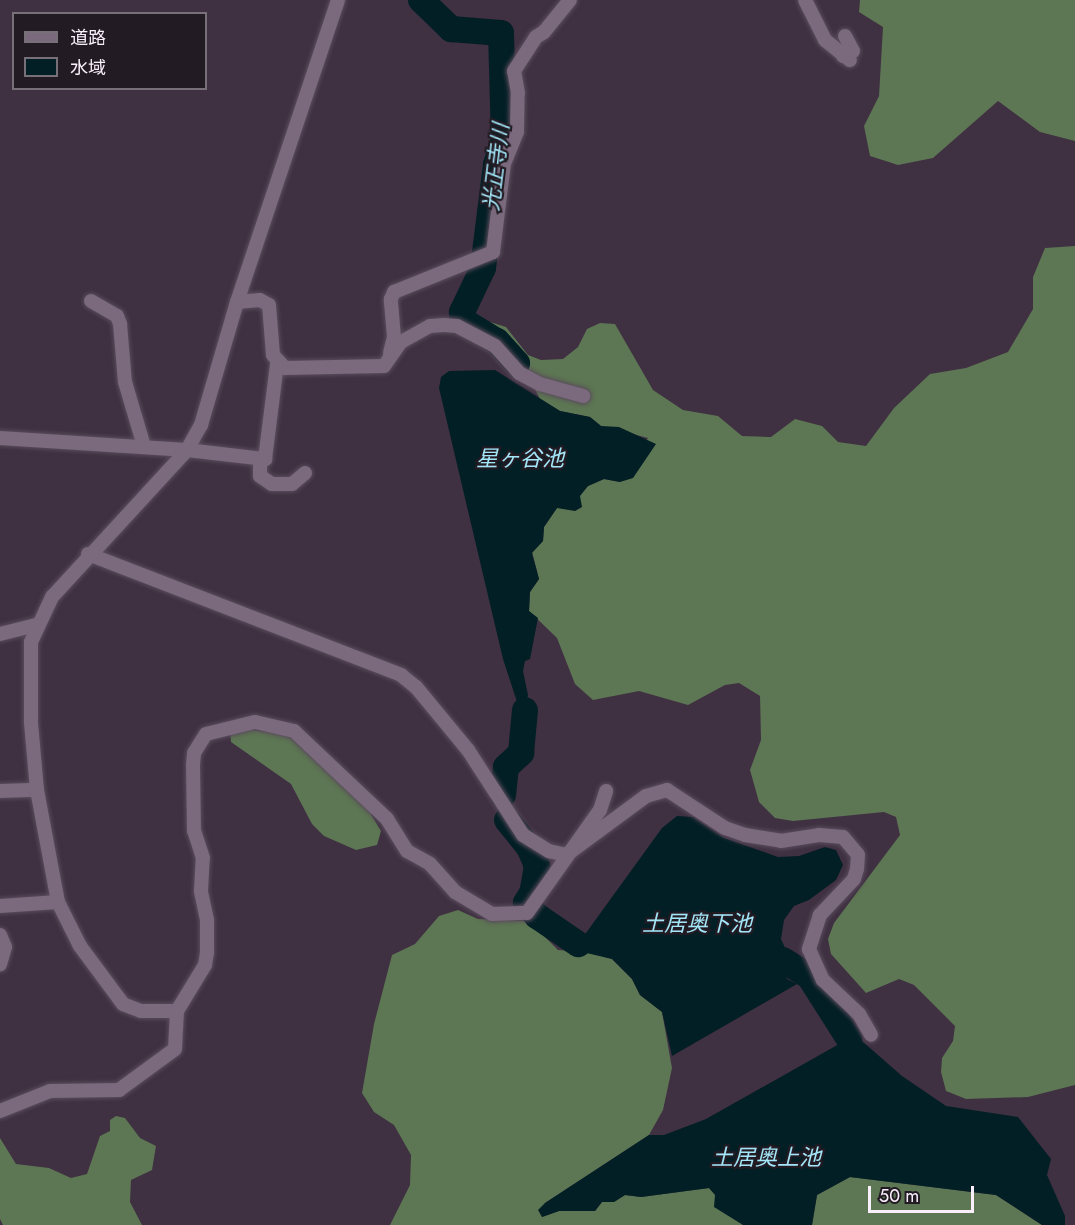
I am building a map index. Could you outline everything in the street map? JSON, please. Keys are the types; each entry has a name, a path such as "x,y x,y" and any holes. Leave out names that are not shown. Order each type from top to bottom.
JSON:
{"street":[{"path":"177,1011 141,1011 123,1004 80,946 58,902 37,790 29,663 37,625 52,597 88,554 187,450 209,405 237,302 338,0"},
{"path":"277,364 285,368 379,367 387,364 390,353 394,292 493,252 504,164 517,132 518,93 514,72 536,37 544,32 570,0"},
{"path":"805,0 825,40 846,58 853,51 844,36"},
{"path":"0,438 144,446 266,459 277,364 269,305 260,300 237,302"},
{"path":"91,302 117,316 120,324 125,382 144,446"},
{"path":"390,353 401,342 430,326 457,326 495,346 519,373 540,384 583,396"},
{"path":"260,460 260,477 272,484 292,484 305,473"},
{"path":"88,554 401,675 416,687 468,750 523,835 538,846 566,855"},
{"path":"0,634 37,625"},
{"path":"0,1111 50,1091 103,1092 131,1083 175,1049 177,1011 205,965 207,953 207,920 201,891 203,858 194,831 193,765 199,743 216,729 255,722 294,731 387,819 407,851 430,864 455,892 492,914 531,908 566,855 600,810 606,790"},
{"path":"0,791 37,790"},
{"path":"566,855 646,796 667,790 725,828 745,835 781,841 819,835 843,837 858,855 854,879 820,915 809,949 823,980 859,1014 871,1035"},
{"path":"0,906 58,902"},
{"path":"0,935 5,947 0,964"}],"green space":[{"path":"860,0 1075,0 1075,141 1040,132 998,101 933,158 898,165 870,156 864,126 879,96 883,27 859,12"},
{"path":"1075,246 1075,1085 1028,1097 966,1099 946,1091 941,1072 942,1058 953,1041 955,1026 914,985 899,979 866,993 831,954 828,939 834,923 900,835 896,817 884,812 793,821 775,818 759,802 750,770 761,740 760,696 739,683 725,685 688,705 639,691 593,700 575,684 557,638 529,611 530,592 539,579 532,552 543,541 544,527 557,508 564,508 588,486 604,479 620,482 648,438 601,426 590,417 560,411 540,399 517,355 486,330 490,322 506,327 528,355 541,360 563,359 578,347 587,329 600,323 615,324 653,390 683,410 718,416 742,436 771,437 795,419 822,426 838,442 866,446 894,408 930,374 966,368 1008,352 1033,309 1033,277 1045,248"},
{"path":"241,728 285,735 304,746 366,806 381,831 377,845 356,850 324,836 312,824 291,784 231,742 230,732"},
{"path":"458,910 478,919 529,921 558,950 589,952 612,959 632,979 640,995 662,1012 672,1068 663,1110 649,1135 545,1203 542,1217 559,1211 595,1211 602,1202 614,1202 625,1195 641,1197 709,1188 743,1225 390,1225 410,1185 411,1155 394,1125 374,1112 362,1093 374,1024 392,955 415,944 439,916"},
{"path":"116,1116 125,1118 140,1138 156,1146 152,1170 131,1180 130,1202 142,1225 3,1225 0,1219 0,1138 16,1164 49,1168 71,1178 87,1174 100,1136 110,1131 110,1120"},
{"path":"850,1177 996,1195 1042,1225 812,1225 817,1195"}],"water":[{"name":"星ヶ谷池","path":"495,370 560,411 590,417 601,426 619,427 656,444 633,478 620,482 604,479 588,486 580,496 582,507 575,511 557,508 544,527 543,541 532,553 539,579 530,592 529,611 538,618 530,659 525,661 523,671 528,695 525,710 518,705 503,659 439,388 441,377 449,371"},
{"name":"土居奥下池","path":"677,816 693,817 724,838 778,857 799,856 825,847 836,850 843,865 836,880 809,900 794,906 784,920 781,939 786,950 784,971 787,979 797,984 672,1056 662,1012 640,995 632,979 612,959 578,951 578,944 662,828"},
{"name":"土居奥上池","path":"855,1035 902,1076 946,1106 1018,1117 1051,1159 1047,1175 1065,1216 1065,1225 1042,1225 996,1195 850,1177 817,1195 812,1225 743,1225 714,1207 715,1195 709,1188 641,1197 625,1195 614,1202 602,1202 595,1211 559,1211 542,1217 538,1210 545,1203 649,1135 664,1135 706,1119"}],"waterway":[{"name":"光正寺川","path":"421,0 451,29 501,33 504,140 496,165 483,268 462,312 465,322 497,341 517,363"},
{"path":"503,795 506,767 521,753 525,710"},
{"path":"507,820 529,847 537,866 532,893 526,903 537,916 578,944"},
{"path":"783,960 809,976 849,1039"}]}
